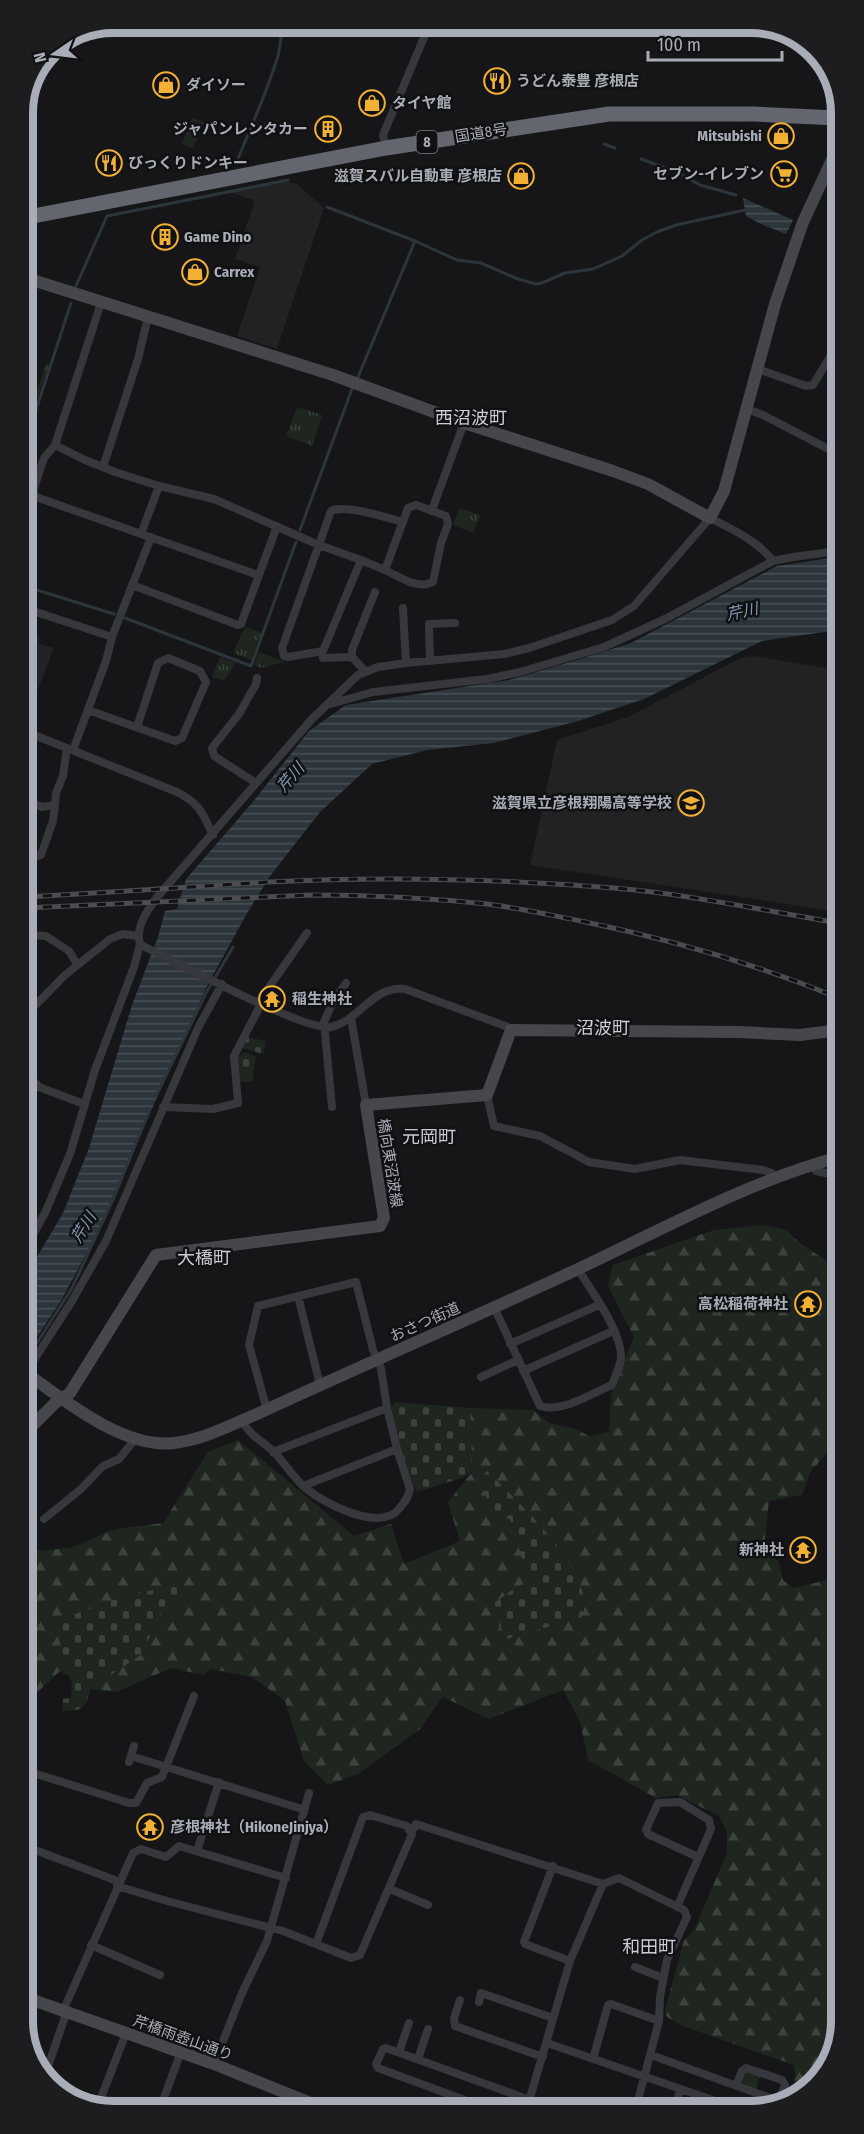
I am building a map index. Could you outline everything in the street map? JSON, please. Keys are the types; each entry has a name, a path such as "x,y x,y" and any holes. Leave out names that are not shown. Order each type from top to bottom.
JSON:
{"highway":[{"name":"国道8号","path":"33,216 386,148 609,114 754,114 831,118"}],"street":[{"path":"386,148 383,135 426,33"},
{"path":"33,1235 45,1213 70,1154 84,1104 142,943 143,918 154,902 312,719 346,684 365,671 406,663 483,657 529,648 624,614 634,606 710,518 724,491 776,304 799,233 831,162"},
{"path":"33,280 333,375 464,423 648,484 748,537 773,561"},
{"path":"101,303 55,445 44,458 33,491 36,496 258,575"},
{"path":"103,467 138,359 148,317"},
{"path":"758,369 806,386 813,385 831,355"},
{"path":"747,409 831,450"},
{"path":"432,510 464,423"},
{"path":"55,445 103,467 159,486 213,499 319,545 425,586 433,582 441,543 448,524 446,516 416,505 408,508 385,570"},
{"path":"141,534 159,486"},
{"path":"361,561 323,651 288,657 282,652 331,511 339,507 402,522"},
{"path":"132,585 238,625 241,624 277,526"},
{"path":"33,857 41,855 53,821 56,793 70,749 88,710 112,637 151,537"},
{"path":"329,704 373,693 487,679 520,672 604,647 646,628 773,561 831,552"},
{"path":"365,671 352,657 352,650 375,592"},
{"path":"403,608 406,663"},
{"path":"33,611 112,637"},
{"path":"430,661 429,624 456,623"},
{"path":"321,651 323,658 352,657"},
{"path":"88,710 175,741 182,738 206,682 200,671 168,658 158,663 137,727"},
{"path":"256,783 214,756 212,748 238,714 256,684 257,678"},
{"path":"33,735 193,800 213,835"},
{"path":"33,804 42,807 55,805"},
{"path":"33,1008 77,964 116,935 123,933 260,1004 306,1023 326,1028 341,1024 375,996 394,988 405,989 511,1030 738,1032 800,1035 831,1031"},
{"path":"163,1107 213,1109 238,1103 234,1056 260,1004 307,933"},
{"path":"33,935 46,936 69,951 77,964"},
{"path":"33,1362 72,1301 106,1241 219,983"},
{"path":"332,1107 324,1022 326,1014 346,984"},
{"path":"351,1018 366,1105"},
{"path":"511,1030 487,1095 494,1126 540,1136 589,1162 635,1169 651,1168 681,1160 763,1170 771,1173 774,1178"},
{"path":"34,1082 39,1087 84,1104"},
{"name":"橋向東沼波線","path":"33,1425 55,1403 70,1393 156,1255 380,1226 384,1218 366,1105 487,1095"},
{"name":"おさつ街道","path":"33,1374 63,1399 113,1429 152,1443 172,1443 242,1421 578,1269 712,1204 774,1178 831,1159"},
{"path":"813,1165 816,1172 831,1175"},
{"path":"494,1307 540,1406 550,1409 612,1385 621,1358 619,1342 578,1269"},
{"path":"242,1421 248,1432 273,1452 303,1486 334,1506 362,1516 387,1517 397,1512 409,1496 410,1489 387,1408 381,1368 356,1282 258,1306 249,1345 267,1410"},
{"path":"298,1296 320,1385"},
{"path":"510,1344 600,1305"},
{"path":"523,1371 614,1331"},
{"path":"481,1377 518,1360"},
{"path":"273,1452 387,1408"},
{"path":"44,1519 81,1490 103,1466 119,1460 136,1438"},
{"path":"303,1486 397,1449"},
{"path":"33,1773 129,1803 136,1803 147,1783 162,1778 194,1696"},
{"path":"134,1746 130,1759 219,1782 302,1809 304,1812"},
{"path":"197,1851 219,1782"},
{"path":"214,2064 242,1993 267,1941 309,1793"},
{"path":"677,1907 699,1857 711,1829 709,1820 680,1802 658,1803 646,1830 648,1834 699,1857"},
{"path":"33,1849 118,1884 271,1928 351,1958 360,1955 390,1889 412,1834 407,1826 370,1815 363,1817 316,1944"},
{"path":"409,1830 416,1824 468,1842 553,1866 603,1884 619,1878 684,1910 687,1917 667,1960 660,1997 659,2021 638,2101"},
{"path":"47,2068 64,2017 63,2011 133,1853 141,1849 166,1857 179,1846 286,1878"},
{"path":"553,1866 524,1942 570,1961"},
{"path":"530,2101 570,1961 603,1884"},
{"path":"390,1889 428,1905"},
{"path":"91,1945 160,1975"},
{"path":"635,1967 663,1978"},
{"path":"479,2002 481,1993 553,2018"},
{"name":"芹橋雨壺山通り","path":"33,2000 214,2064 306,2101"},
{"path":"460,2000 454,2018 455,2026 543,2057"},
{"path":"593,2059 608,2005 659,2021"},
{"path":"399,2052 409,2023"},
{"path":"418,2059 428,2029"},
{"path":"100,2100 126,2033"},
{"path":"547,2043 681,2089 707,2101"},
{"path":"467,2101 378,2068 376,2064 382,2049 386,2048 418,2059 522,2101"},
{"path":"163,2101 181,2052"},
{"path":"651,2055 771,2098"},
{"path":"736,2085 742,2070 746,2068 782,2080 784,2085 781,2095"},
{"path":"677,2101 681,2089"}],"shaded area":[{"path":"287,181 298,185 324,208 277,349 237,336 260,267 235,259 254,203 253,200 230,192"},
{"path":"33,636 39,638 39,644 54,648 33,702"},
{"name":"滋賀県立彦根翔陽高等学校","path":"753,656 831,669 831,911 530,865 557,740 628,717 745,657"}],"green space":[{"path":"192,118 204,122 193,148 182,144"},
{"path":"46,363 49,364 33,412 34,401"},
{"path":"297,407 322,415 312,446 286,436"},
{"path":"460,508 480,515 473,533 453,525"},
{"path":"245,627 261,632 251,660 233,653"},
{"path":"259,652 285,662 260,668 254,665"},
{"path":"220,657 236,663 224,681 212,677"},
{"path":"247,1037 266,1041 263,1054 242,1048"},
{"path":"243,1052 256,1056 252,1082 239,1082 237,1056 242,1055"},
{"path":"763,1225 786,1230 800,1243 831,1264 831,1447 810,1473 802,1495 769,1501 764,1547 769,1558 778,1560 783,1580 793,1588 828,1580 831,1577 831,2021 828,2042 818,2066 808,2078 793,2089 794,2065 683,2026 667,2017 665,2010 684,1940 694,1930 727,1853 727,1832 719,1816 677,1795 656,1798 588,1760 580,1721 563,1690 489,1719 443,1697 419,1730 358,1774 328,1785 304,1761 285,1701 252,1677 211,1669 203,1675 171,1668 116,1692 91,1689 60,1671 33,1696 33,1551 70,1548 115,1529 163,1523 208,1452 238,1440 354,1536 391,1524 404,1564 460,1541 448,1502 472,1472 470,1408 533,1410 549,1423 576,1429 589,1436 609,1432 611,1394 634,1337 608,1286 613,1265 714,1230"},
{"path":"395,1402 470,1408 472,1472 461,1478 417,1492 399,1449 391,1407"},
{"path":"487,1471 552,1539 567,1560 579,1581 584,1600 582,1617 506,1639 490,1606 518,1586 528,1583 518,1544 520,1538 509,1518 505,1520 489,1506 480,1478"},
{"path":"177,1584 180,1603 161,1612 141,1655 91,1688 85,1705 79,1709 62,1711 63,1699 71,1698 72,1684 54,1622 116,1599"},
{"path":"747,2071 760,2075 756,2091 740,2082 743,2073"}],"water":[{"path":"743,198 793,220 786,234 746,216"},
{"name":"芹川","path":"831,558 831,631 762,641 644,699 578,721 494,743 427,750 372,764 320,812 270,876 206,988 90,1247 62,1299 33,1343 33,1264 63,1213 89,1148 132,1005 158,937 165,911 177,909 186,879 252,803 309,731 346,705 509,680 631,643 777,566"}],"waterway":[{"path":"236,163 273,72 282,33"},
{"path":"604,144 615,148"},
{"path":"641,159 677,172 700,185 736,195"},
{"path":"76,286 107,216 288,180"},
{"path":"327,207 457,260 481,263 536,284 565,273 593,269 622,256 642,240 657,232 676,225 745,210"},
{"path":"358,377 415,241"},
{"path":"33,419 71,303"},
{"path":"300,530 352,389"},
{"path":"125,618 251,666 296,542"},
{"path":"33,589 114,614"},
{"path":"158,1092 206,993 233,947"},
{"name":"芹川","path":"33,1349 72,1288 115,1195 148,1114"}],"railway":[{"path":"33,897 312,880 485,881 642,891 831,922"},
{"path":"33,908 310,895 398,897 487,904 581,921 679,944 744,963 831,995"}],"place":[{"name":"うどん泰豊 彦根店","path":"497,81"},
{"name":"ダイソー","path":"166,85"},
{"name":"タイヤ館","path":"372,103"},
{"name":"ジャパンレンタカー","path":"328,129"},
{"name":"Mitsubishi","path":"781,136"},
{"name":"びっくりドンキー","path":"109,163"},
{"name":"セブン-イレブン","path":"784,174"},
{"name":"滋賀スバル自動車 彦根店","path":"521,176"},
{"name":"Game Dino","path":"165,237"},
{"name":"Carrex","path":"195,272"},
{"name":"滋賀県立彦根翔陽高等学校","path":"691,803"},
{"name":"稲生神社","path":"272,999"},
{"name":"高松稲荷神社","path":"808,1304"},
{"name":"新神社","path":"803,1550"},
{"name":"彦根神社（HikoneJinjya）","path":"150,1827"}],"district":[{"name":"西沼波町","path":"471,418"},
{"name":"沼波町","path":"603,1028"},
{"name":"元岡町","path":"429,1137"},
{"name":"大橋町","path":"204,1258"},
{"name":"和田町","path":"649,1947"}]}
